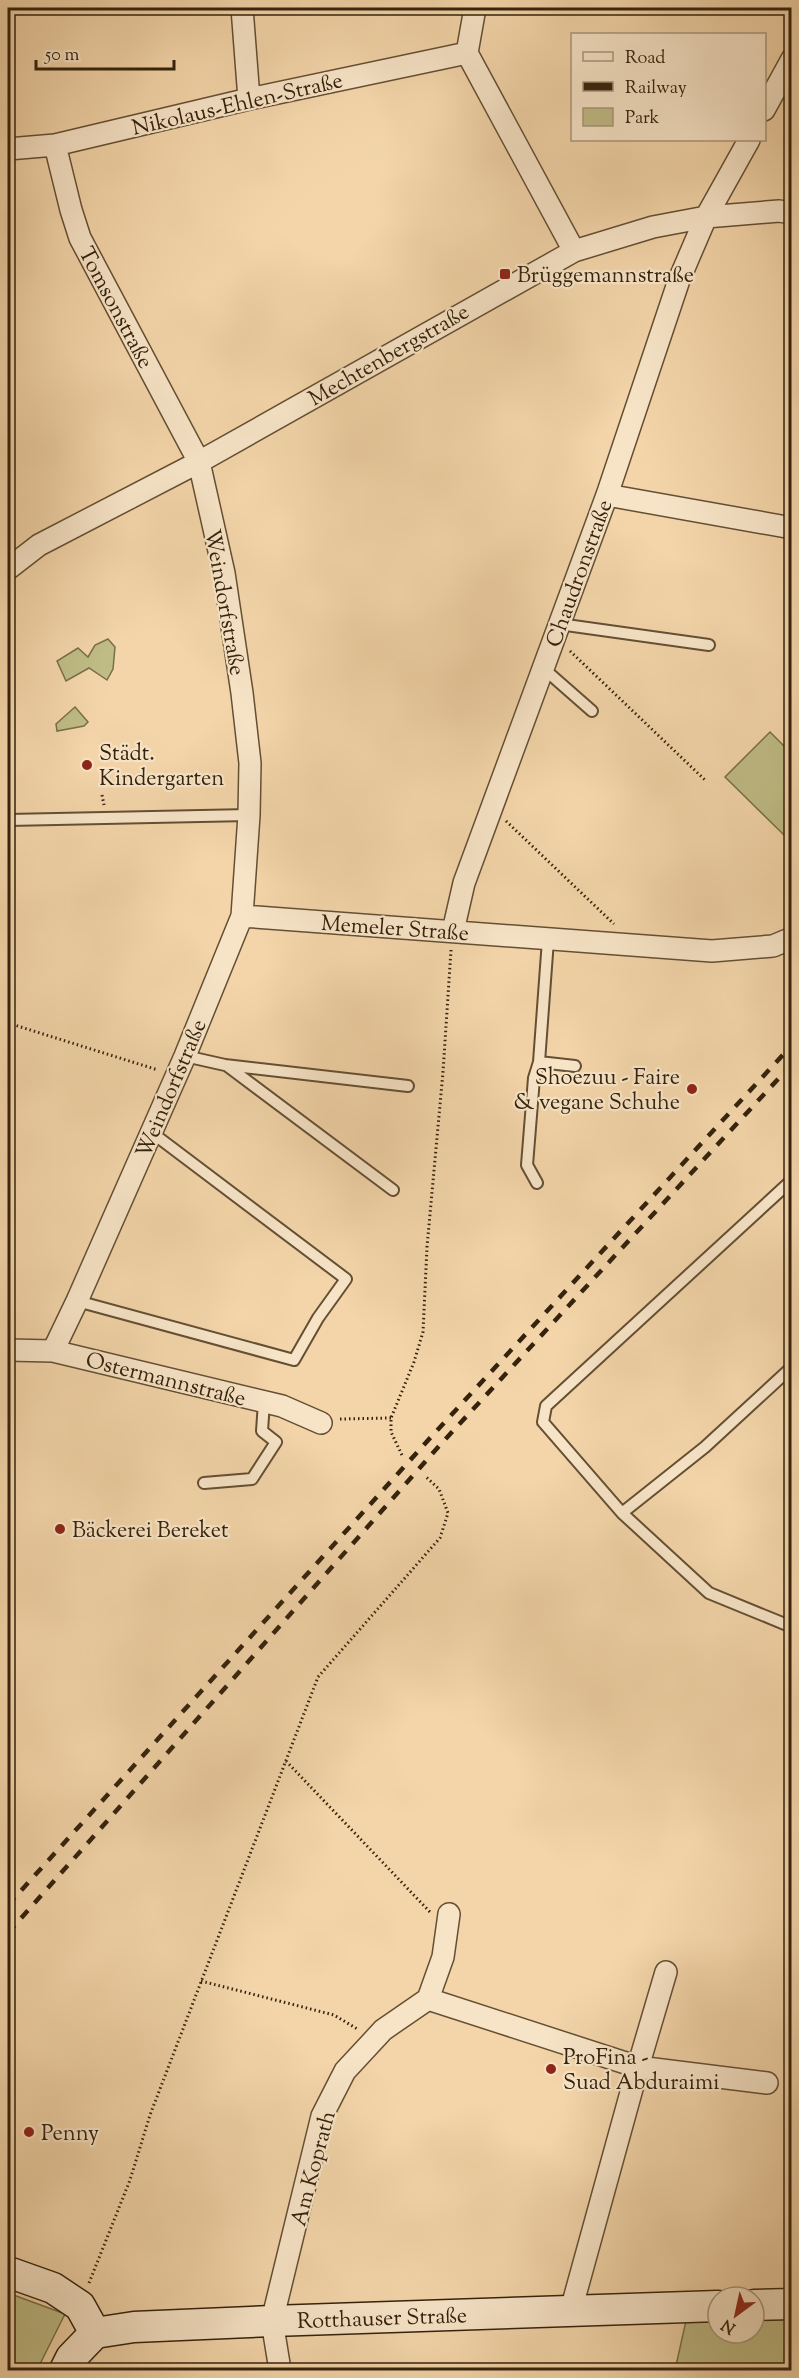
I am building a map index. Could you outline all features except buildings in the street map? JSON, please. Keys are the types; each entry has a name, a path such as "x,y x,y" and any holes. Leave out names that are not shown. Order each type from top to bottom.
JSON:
{"main road":[{"path":"8,2272 53,2288 80,2306 95,2333 71,2358 65,2370"},
{"path":"766,2305 792,2304"},
{"name":"Rotthauser Straße","path":"95,2333 134,2327 272,2320 706,2306"}],"street":[{"path":"242,8 249,99"},
{"path":"475,8 467,53 574,251"},
{"name":"Nikolaus-Ehlen-Straße","path":"8,149 55,145 249,99 467,53"},
{"path":"766,108 792,59"},
{"path":"706,217 748,141"},
{"name":"Tomsonstraße","path":"55,145 80,238 200,462"},
{"name":"Mechtenbergstraße","path":"8,569 39,545 200,462 574,251 653,227 706,217 779,211 792,213"},
{"name":"Chaudronstraße","path":"453,931 464,883 607,495 679,280 706,217"},
{"name":"Weindorfstraße","path":"53,1351 77,1302 185,1056 242,916 250,763 224,573 200,462"},
{"path":"607,495 792,528"},
{"name":"Memeler Straße","path":"242,916 453,931 617,946 712,951 773,946 792,938"},
{"name":"Ostermannstraße","path":"8,1350 53,1351 282,1406 321,1424"},
{"path":"448,1922 443,1957 428,1999 638,2067 767,2084"},
{"path":"571,2310 666,1972"},
{"name":"Am Koprath","path":"272,2320 322,2116 345,2071 383,2030 428,1999"},
{"path":"272,2320 280,2370"}],"lane":[{"path":"557,630 709,645"},
{"path":"543,668 592,711"},
{"path":"8,820 249,815"},
{"path":"537,1183 527,1165 534,1078 539,1062 548,940"},
{"path":"185,1056 225,1065 408,1086"},
{"path":"539,1062 575,1066"},
{"path":"225,1065 393,1190"},
{"path":"77,1302 294,1360 318,1318 346,1279 151,1132"},
{"path":"792,1180 546,1406 543,1422 622,1513 709,1593 792,1627"},
{"path":"622,1513 705,1447 792,1367"},
{"path":"204,1483 252,1479 276,1442 262,1431 264,1402"}],"path":[{"path":"557,630 705,780"},
{"path":"492,807 615,924 617,946"},
{"path":"402,1455 391,1432 391,1418 414,1362 423,1332 427,1247 453,931"},
{"path":"8,1023 176,1076"},
{"path":"321,1424 344,1419 391,1418"},
{"path":"80,2306 130,2180 150,2115 318,1677 440,1538 448,1513 439,1489 425,1476"},
{"path":"286,1761 448,1922"},
{"path":"201,1981 334,2015 375,2038"}],"green space":[{"path":"108,639 115,647 113,669 107,680 89,668 66,681 57,661 78,648 88,657 95,645"},
{"path":"75,707 88,722 84,726 57,731 56,724"},
{"path":"770,732 791,753 791,828 784,835 725,777"},
{"path":"8,2293 65,2314 37,2370 8,2370"},
{"path":"791,2309 791,2370 675,2370 688,2312 706,2311 706,2345 766,2345 766,2310"}],"railway":[{"path":"8,1905 431,1437 792,1045"},
{"path":"8,1933 440,1445 792,1064"}],"place":[{"name":"Brüggemannstraße","path":"505,274"},
{"name":"Städt. Kindergarten","path":"87,765"},
{"name":"Shoezuu - Faire & vegane Schuhe","path":"692,1089"},
{"name":"Bäckerei Bereket","path":"60,1529"},
{"name":"ProFina - Suad Abduraimi","path":"551,2069"},
{"name":"Penny","path":"29,2132"}]}
